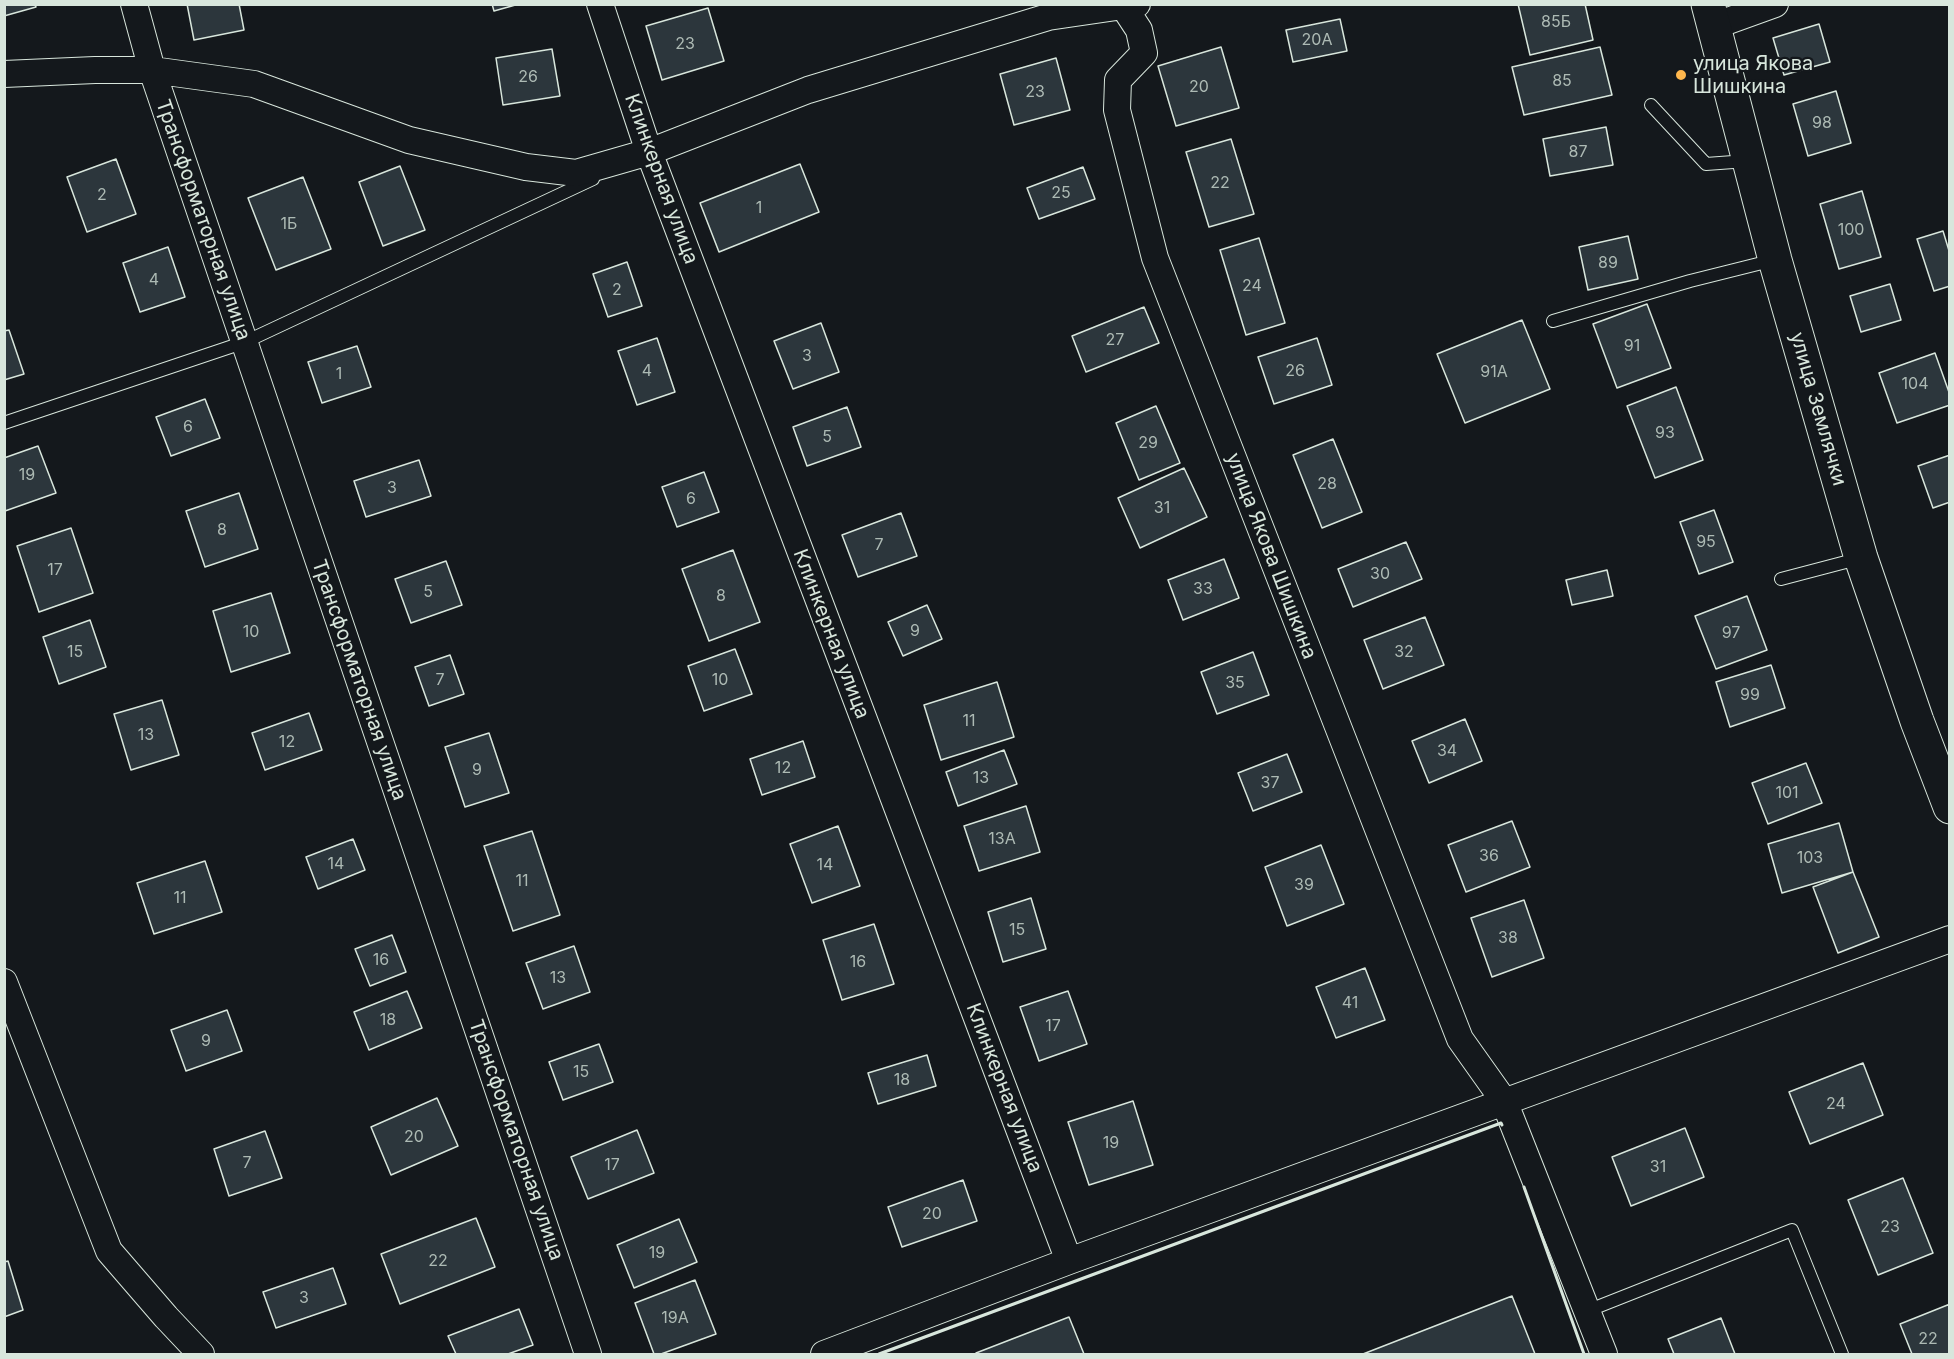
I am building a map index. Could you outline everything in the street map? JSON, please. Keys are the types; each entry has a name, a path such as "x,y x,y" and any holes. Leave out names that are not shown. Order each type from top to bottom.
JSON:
{"main road":[{"name":"улица Землячки","path":"1711,15 1775,260 1861,558 1917,721 1950,807"}],"street":[{"name":"Трансформаторная улица","path":"134,4 152,70 588,1354"},
{"name":"Клинкерная улица","path":"600,4 649,153 1069,1260"},
{"path":"1711,15 1775,4"},
{"path":"4,74 152,70 254,84 409,141 526,167 576,173 649,153 808,90 1048,17 1127,5"},
{"name":"улица Якова Шишкина","path":"1127,5 1140,30 1144,53 1118,80 1117,110 1155,258 1460,1039 1504,1101"},
{"path":"824,1354 1069,1260 1950,939"},
{"path":"4,982 109,1251 201,1354"},
{"path":"1504,1101 1604,1354"}],"lane":[{"path":"1651,105 1706,164 1748,161"},
{"path":"4,423 245,342 649,153"},
{"path":"1553,321 1690,281 1775,260"},
{"path":"1781,579 1861,558"},
{"path":"1587,1311 1792,1230 1842,1354"}],"building":[{"path":"4,4 35,4 36,7 4,16"},
{"path":"187,4 239,4 244,30 194,40"},
{"path":"492,4 519,4 494,11"},
{"path":"1518,4 1585,4 1593,40 1530,55"},
{"path":"708,8 724,61 662,80 646,26"},
{"path":"1340,19 1347,51 1293,62 1286,30"},
{"path":"1819,24 1830,62 1784,75 1773,38"},
{"path":"1221,47 1239,108 1176,126 1158,66"},
{"path":"1600,47 1612,95 1524,115 1512,67"},
{"path":"552,49 560,96 503,105 496,58"},
{"path":"1056,58 1070,110 1014,125 1000,74"},
{"path":"1836,91 1851,143 1808,156 1793,104"},
{"path":"1606,127 1613,165 1550,176 1543,139"},
{"path":"1231,139 1254,214 1209,227 1186,152"},
{"path":"116,159 136,214 87,232 67,177"},
{"path":"800,164 819,212 719,252 700,203"},
{"path":"400,166 425,230 383,246 359,182"},
{"path":"1083,167 1095,199 1039,219 1027,188"},
{"path":"303,177 331,249 276,270 248,198"},
{"path":"1862,191 1881,257 1839,269 1820,204"},
{"path":"1943,231 1950,254 1950,286 1934,291 1917,239"},
{"path":"1628,236 1638,279 1588,290 1579,247"},
{"path":"1259,238 1285,323 1246,335 1220,250"},
{"path":"168,247 185,297 140,312 123,263"},
{"path":"627,262 642,306 608,317 593,274"},
{"path":"1890,284 1901,320 1861,332 1850,296"},
{"path":"1647,304 1671,368 1617,388 1593,324"},
{"path":"1144,307 1159,343 1086,372 1072,336"},
{"path":"1522,320 1550,389 1465,423 1437,354"},
{"path":"821,323 839,372 793,389 774,341"},
{"path":"9,330 24,374 4,380 4,331"},
{"path":"657,338 675,392 637,405 618,351"},
{"path":"1317,338 1332,385 1274,404 1258,357"},
{"path":"357,346 371,387 322,403 308,362"},
{"path":"1935,353 1950,395 1950,405 1897,423 1879,373"},
{"path":"1676,387 1703,460 1655,478 1627,406"},
{"path":"205,399 220,438 171,456 156,417"},
{"path":"1156,406 1180,463 1139,480 1116,423"},
{"path":"847,407 861,447 807,466 793,427"},
{"path":"1333,439 1362,512 1322,528 1293,455"},
{"path":"38,446 56,493 5,511 4,458"},
{"path":"1950,455 1950,502 1933,508 1918,466"},
{"path":"419,460 431,496 366,517 354,481"},
{"path":"1184,468 1207,517 1140,548 1118,498"},
{"path":"704,472 719,512 677,527 662,487"},
{"path":"239,493 258,549 205,567 186,511"},
{"path":"1714,510 1733,562 1699,574 1680,522"},
{"path":"901,513 917,556 858,577 842,535"},
{"path":"71,528 93,593 39,612 17,546"},
{"path":"1406,542 1422,579 1353,607 1338,569"},
{"path":"733,550 760,622 709,641 682,569"},
{"path":"1224,559 1239,598 1183,620 1168,580"},
{"path":"446,561 462,605 411,623 395,579"},
{"path":"1607,570 1613,596 1572,605 1566,580"},
{"path":"271,593 290,653 231,672 213,611"},
{"path":"1747,596 1767,650 1716,669 1695,616"},
{"path":"927,605 942,639 903,656 888,622"},
{"path":"1425,617 1444,665 1383,689 1364,640"},
{"path":"90,620 106,667 59,684 43,637"},
{"path":"735,649 752,694 704,711 688,666"},
{"path":"1253,652 1269,695 1217,714 1201,672"},
{"path":"450,655 464,694 429,706 415,667"},
{"path":"1771,665 1785,708 1730,727 1716,682"},
{"path":"997,682 1014,737 941,760 924,705"},
{"path":"162,700 179,755 131,770 114,714"},
{"path":"309,713 322,750 265,770 252,733"},
{"path":"1465,719 1482,761 1429,783 1412,741"},
{"path":"489,733 509,793 465,807 445,747"},
{"path":"803,741 815,777 762,795 750,759"},
{"path":"1004,750 1017,784 958,806 946,772"},
{"path":"1287,754 1302,792 1253,811 1238,773"},
{"path":"1806,763 1822,803 1768,824 1752,783"},
{"path":"1026,806 1040,852 979,871 964,826"},
{"path":"1512,821 1530,867 1466,892 1448,845"},
{"path":"1839,823 1853,872 1782,893 1768,844"},
{"path":"838,826 860,886 812,903 790,844"},
{"path":"532,831 560,915 513,931 484,846"},
{"path":"353,839 365,870 318,889 306,857"},
{"path":"1321,845 1344,904 1287,926 1265,867"},
{"path":"205,861 222,912 154,934 137,883"},
{"path":"1853,872 1879,937 1838,953 1813,887"},
{"path":"1031,898 1046,949 1003,962 988,912"},
{"path":"1524,900 1544,958 1492,977 1471,918"},
{"path":"874,924 894,984 842,1000 823,940"},
{"path":"392,935 406,972 370,986 355,949"},
{"path":"574,946 590,992 543,1009 526,963"},
{"path":"1365,968 1385,1020 1336,1038 1316,987"},
{"path":"407,991 422,1028 369,1050 354,1012"},
{"path":"1068,991 1087,1044 1039,1061 1020,1007"},
{"path":"227,1010 242,1051 186,1071 171,1030"},
{"path":"599,1044 613,1082 563,1100 549,1062"},
{"path":"927,1055 936,1086 878,1104 868,1073"},
{"path":"1863,1063 1883,1115 1810,1144 1789,1092"},
{"path":"437,1098 458,1146 391,1175 371,1127"},
{"path":"1133,1101 1153,1165 1089,1185 1068,1122"},
{"path":"1685,1128 1704,1177 1631,1206 1612,1157"},
{"path":"637,1130 654,1173 588,1199 571,1157"},
{"path":"265,1131 282,1178 229,1196 214,1149"},
{"path":"1903,1178 1933,1253 1878,1275 1848,1200"},
{"path":"963,1180 977,1221 902,1247 888,1207"},
{"path":"476,1218 495,1267 400,1304 381,1254"},
{"path":"679,1219 697,1262 634,1288 617,1245"},
{"path":"8,1261 23,1310 4,1317 4,1262"},
{"path":"333,1268 346,1304 276,1328 263,1292"},
{"path":"695,1280 716,1334 661,1354 654,1354 635,1303"},
{"path":"1512,1296 1535,1354 1363,1354"},
{"path":"1950,1304 1950,1354 1912,1354 1900,1324"},
{"path":"519,1309 533,1345 508,1354 456,1354 448,1336"},
{"path":"1069,1317 1084,1354 976,1354 976,1353"},
{"path":"1721,1318 1735,1354 1674,1354 1668,1339"}],"wall":[{"path":"879,1354 1501,1123 1502,1125"},
{"path":"1524,1187 1584,1354"}],"place":[{"name":"улица Якова Шишкина","path":"1681,75"}]}
